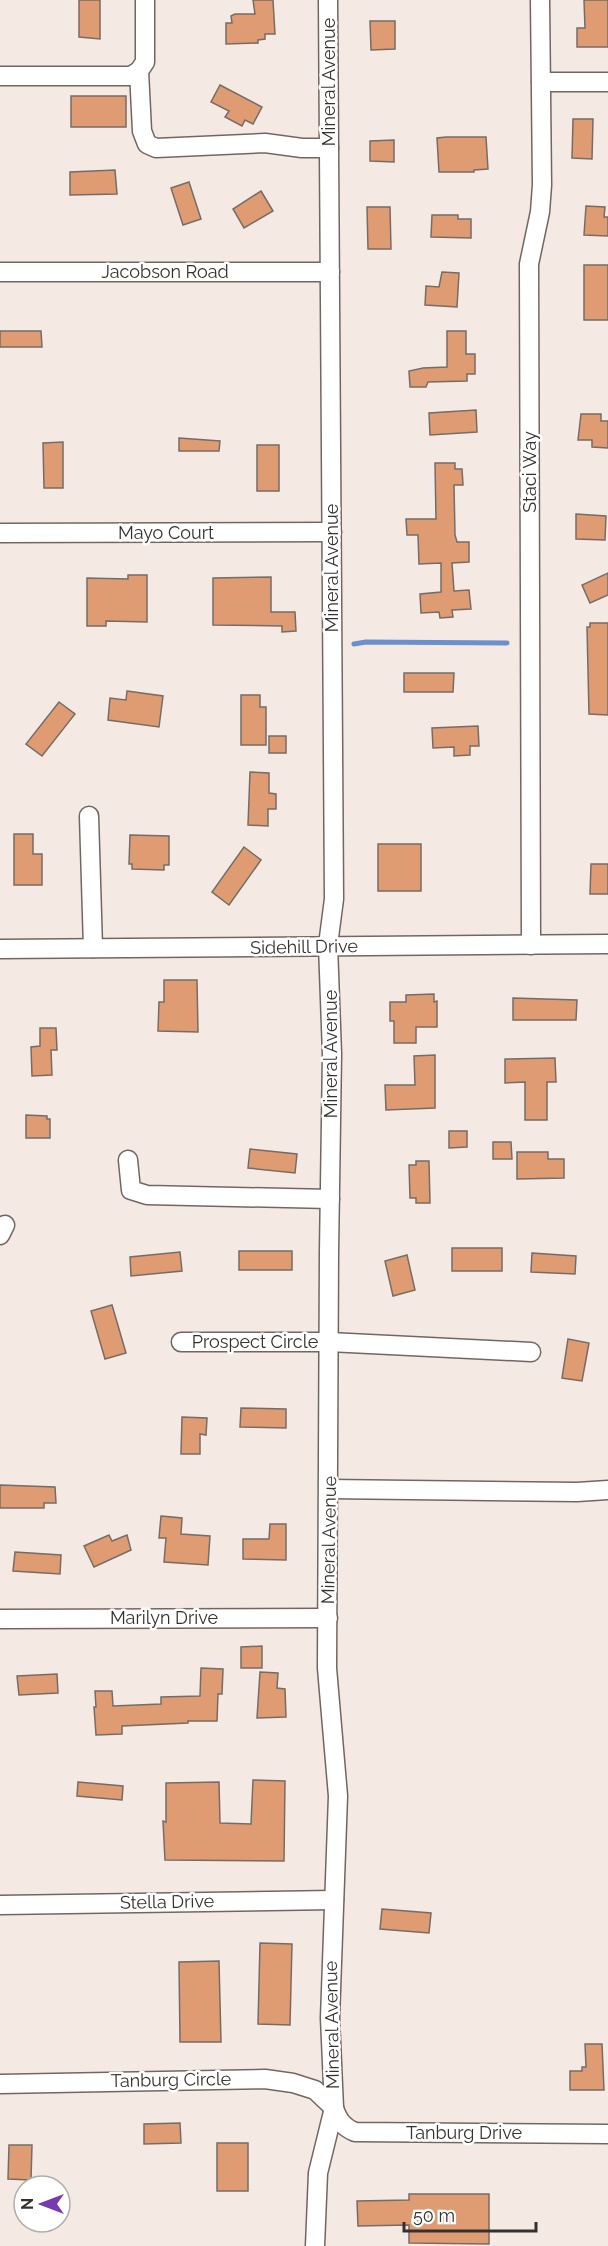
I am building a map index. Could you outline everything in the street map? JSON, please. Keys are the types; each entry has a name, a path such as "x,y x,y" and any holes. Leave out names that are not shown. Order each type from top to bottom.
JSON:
{"street":[{"path":"0,76 131,76 139,71 144,62 145,0"},
{"name":"Mineral Avenue","path":"315,2246 318,2173 334,2108 330,2018 338,1796 328,1679 332,1054 328,945 334,899 328,0"},
{"name":"Staci Way","path":"531,945 529,264 540,212 542,185 540,0"},
{"path":"139,71 142,131 147,144 156,148 265,143 302,148 329,148"},
{"path":"542,82 608,82"},
{"name":"Jacobson Road","path":"0,272 330,272"},
{"name":"Mayo Court","path":"0,533 332,532"},
{"path":"89,816 93,948"},
{"name":"Sidehill Drive","path":"0,949 608,944"},
{"path":"128,1160 131,1190 147,1195 330,1199"},
{"name":"Prospect Circle","path":"181,1342 329,1342 531,1352"},
{"path":"329,1489 578,1492 608,1490"},
{"name":"Marilyn Drive","path":"0,1619 328,1618"},
{"name":"Stella Drive","path":"0,1905 334,1900"},
{"name":"Tanburg Circle","path":"0,2084 264,2079 293,2083 315,2091 334,2108"},
{"name":"Tanburg Drive","path":"334,2108 337,2118 345,2128 355,2132 608,2133"}],"building":[{"path":"79,0 100,0 100,39 79,37"},
{"path":"253,0 273,0 275,34 265,34 265,39 258,40 258,43 226,44 226,23 232,23 231,16 235,14 255,14"},
{"path":"584,0 608,0 608,47 577,47 577,28 585,28"},
{"path":"370,21 395,21 395,49 371,50"},
{"path":"220,85 262,107 253,124 245,120 242,126 225,117 229,111 211,102"},
{"path":"71,96 126,96 126,127 71,127"},
{"path":"573,119 593,119 592,159 572,158"},
{"path":"486,137 488,169 474,170 474,172 439,172 437,138"},
{"path":"394,140 394,162 370,161 370,141"},
{"path":"115,170 117,194 70,195 70,172"},
{"path":"189,182 201,219 183,225 171,188"},
{"path":"261,191 273,211 244,228 233,209"},
{"path":"586,206 605,207 604,217 608,217 608,236 584,235"},
{"path":"367,207 390,207 391,249 368,249"},
{"path":"432,215 458,215 458,219 471,219 471,238 431,237"},
{"path":"584,265 608,265 608,320 584,320"},
{"path":"442,272 459,273 457,307 425,305 426,286 439,287"},
{"path":"0,331 41,331 42,347 0,347"},
{"path":"447,331 466,331 466,354 475,354 475,374 467,374 467,381 428,382 426,387 410,387 409,371 447,367"},
{"path":"476,410 477,432 430,435 429,413"},
{"path":"581,414 601,414 601,421 608,421 608,448 592,447 592,440 578,440"},
{"path":"179,438 220,441 219,451 179,451"},
{"path":"63,442 63,488 44,488 43,443"},
{"path":"257,445 279,445 279,491 257,491"},
{"path":"435,463 455,463 455,469 462,469 463,485 454,485 455,535 457,542 469,542 469,562 452,563 454,591 469,590 471,609 452,610 453,617 440,618 439,612 421,613 420,594 441,592 441,563 419,564 418,535 407,535 406,519 436,519"},
{"path":"576,514 606,516 605,540 576,539"},
{"path":"608,573 608,595 590,603 582,585"},
{"path":"128,575 147,575 147,622 106,621 106,626 87,626 87,578 128,579"},
{"path":"271,577 271,612 295,612 296,631 282,632 282,626 213,625 213,578"},
{"path":"590,623 608,623 608,715 589,714 587,627 590,627"},
{"path":"404,673 454,673 453,692 404,692"},
{"path":"127,691 163,696 159,727 108,720 110,698 126,700"},
{"path":"241,695 260,695 260,707 266,707 266,745 241,745"},
{"path":"59,702 75,714 42,756 26,744"},
{"path":"478,726 479,746 470,746 470,755 454,756 454,747 433,748 432,728"},
{"path":"269,736 286,736 286,753 269,753"},
{"path":"250,772 269,773 269,793 276,794 276,809 268,809 268,826 248,825"},
{"path":"14,834 33,834 33,854 42,854 42,885 14,885"},
{"path":"130,835 169,836 169,865 164,865 164,870 132,869 132,864 129,864"},
{"path":"378,844 421,844 421,891 378,891"},
{"path":"244,847 261,860 229,905 212,892"},
{"path":"591,864 608,864 608,894 590,894"},
{"path":"164,980 197,980 198,1032 158,1031 159,1002 164,1002"},
{"path":"434,994 434,1002 437,1001 437,1027 416,1027 416,1043 394,1043 394,1021 390,1021 390,1002 406,1002 406,995"},
{"path":"513,998 577,1000 576,1020 513,1020"},
{"path":"40,1028 56,1028 57,1050 51,1050 52,1075 32,1076 31,1047 40,1046"},
{"path":"435,1055 435,1108 386,1110 385,1085 415,1085 414,1056"},
{"path":"555,1058 556,1082 547,1082 547,1120 525,1120 525,1082 505,1083 505,1059"},
{"path":"26,1115 47,1116 47,1119 50,1119 50,1138 26,1138"},
{"path":"449,1131 467,1131 467,1147 449,1148"},
{"path":"493,1142 511,1142 512,1159 493,1159"},
{"path":"250,1149 297,1154 295,1173 248,1168"},
{"path":"517,1152 548,1152 548,1159 564,1159 564,1178 517,1179"},
{"path":"416,1161 429,1161 430,1203 416,1203 416,1198 410,1198 409,1165 416,1165"},
{"path":"452,1248 502,1248 502,1271 452,1271"},
{"path":"239,1251 292,1251 292,1270 239,1270"},
{"path":"180,1252 182,1271 131,1276 130,1257"},
{"path":"532,1253 576,1256 575,1274 531,1272"},
{"path":"407,1255 415,1290 393,1296 385,1261"},
{"path":"112,1305 126,1353 105,1359 91,1311"},
{"path":"568,1339 589,1343 582,1381 562,1378"},
{"path":"241,1408 286,1409 286,1428 240,1427"},
{"path":"182,1417 207,1418 206,1435 200,1434 200,1454 181,1454"},
{"path":"0,1485 55,1487 56,1503 44,1503 44,1508 0,1508"},
{"path":"161,1516 182,1518 181,1534 210,1536 208,1565 164,1562 166,1538 159,1538"},
{"path":"270,1524 286,1524 286,1560 243,1559 243,1539 269,1539"},
{"path":"109,1535 112,1541 127,1535 131,1550 94,1567 84,1546"},
{"path":"15,1552 61,1555 60,1574 13,1571"},
{"path":"262,1646 262,1668 241,1668 241,1647"},
{"path":"201,1668 223,1669 222,1694 218,1694 217,1721 122,1726 122,1734 96,1735 95,1691 112,1691 113,1706 161,1704 161,1697 200,1696"},
{"path":"260,1672 278,1673 277,1688 285,1689 286,1717 257,1718"},
{"path":"57,1674 58,1693 19,1695 17,1676"},
{"path":"253,1780 285,1781 284,1861 165,1860 163,1821 166,1822 166,1783 219,1782 220,1823 251,1824"},
{"path":"78,1782 123,1786 122,1800 77,1796"},
{"path":"382,1909 431,1913 429,1933 380,1929"},
{"path":"260,1943 292,1944 290,2025 258,2024"},
{"path":"219,1961 221,2042 180,2042 179,1962"},
{"path":"585,2044 602,2044 604,2090 570,2090 570,2071 582,2071 582,2067 586,2067"},
{"path":"180,2123 181,2143 144,2144 144,2124"},
{"path":"217,2143 248,2143 248,2191 217,2191"},
{"path":"9,2145 32,2145 31,2174 12,2174 12,2179 8,2179"},
{"path":"409,2194 489,2194 489,2244 409,2243 409,2225 358,2226 357,2201 409,2200"}],"waterway":[{"path":"354,644 366,642 507,643"}]}
